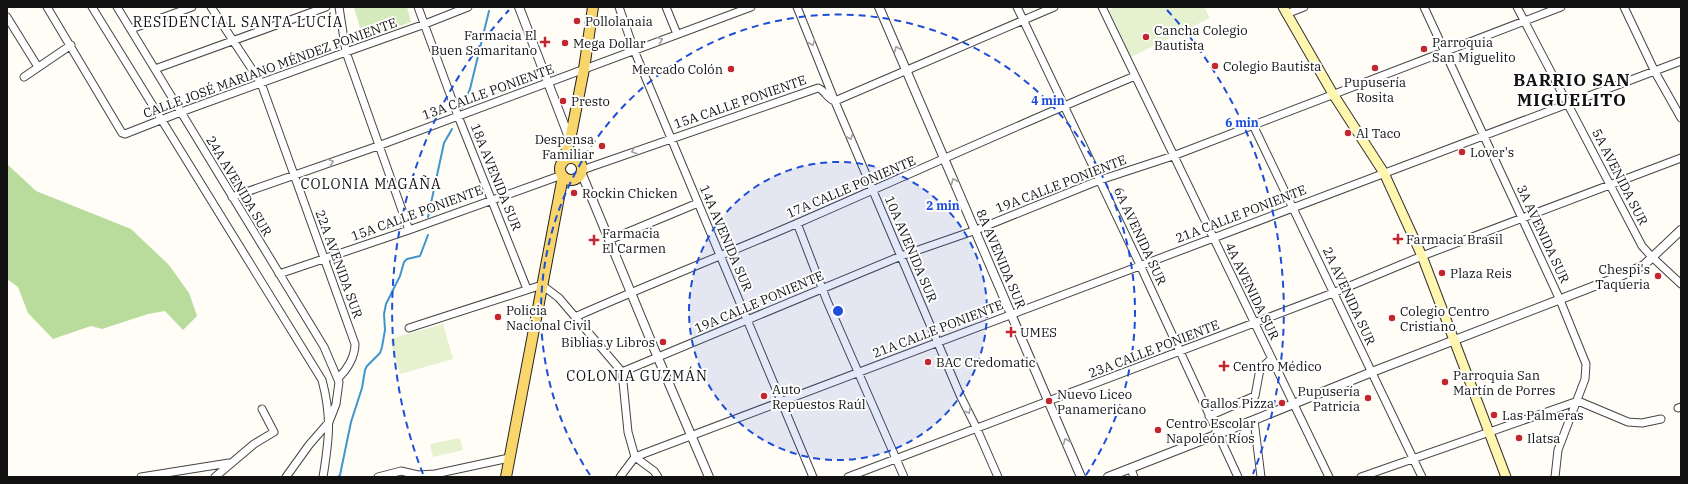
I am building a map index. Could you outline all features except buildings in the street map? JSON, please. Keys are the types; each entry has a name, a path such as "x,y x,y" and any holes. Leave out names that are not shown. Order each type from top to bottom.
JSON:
{"main road":[{"path":"1285,10 1333,94 1384,173 1422,256 1506,477"},
{"path":"575,174 561,168 570,140 584,69 593,11"},
{"path":"506,477 560,191 575,174 570,140"},
{"path":"564,162 572,158 575,174"}],"street":[{"path":"24,76 70,45 47,7"},
{"path":"92,7 322,380 326,394 329,422 328,443 323,477"},
{"name":"24A AVENIDA SUR","path":"117,7 278,274 324,347 338,378"},
{"path":"131,29 192,7"},
{"name":"22A AVENIDA SUR","path":"211,7 261,83 355,344 355,351 345,372 338,378"},
{"path":"155,69 326,7"},
{"path":"339,7 346,52 409,230"},
{"name":"18A AVENIDA SUR","path":"418,7 458,116 527,289"},
{"name":"CALLE JOSÉ MARIANO MÉNDEZ PONIENTE","path":"70,45 122,133 125,134 468,7"},
{"path":"519,7 570,140"},
{"name":"14A AVENIDA SUR","path":"619,7 634,50 813,477"},
{"path":"666,7 678,34"},
{"name":"13A CALLE PONIENTE","path":"232,197 294,174 378,146 751,7"},
{"name":"10A AVENIDA SUR","path":"797,7 937,342 998,477"},
{"name":"8A AVENIDA SUR","path":"879,7 1081,477"},
{"name":"6A AVENIDA SUR","path":"1017,7 1140,265 1238,477"},
{"path":"835,101 1054,7"},
{"name":"4A AVENIDA SUR","path":"1102,7 1329,477"},
{"path":"1285,10 1304,7"},
{"name":"3A AVENIDA SUR","path":"1424,7 1485,135 1560,300 1586,364 1585,380 1560,444 1555,465 1555,477"},
{"name":"5A AVENIDA SUR","path":"1517,7 1642,246 1681,284"},
{"name":"19A CALLE PONIENTE","path":"622,372 901,256 976,230 1100,180 1174,156 1561,7"},
{"path":"1624,7 1655,72 1681,118"},
{"path":"7,17 38,67"},
{"name":"21A CALLE PONIENTE","path":"635,457 1140,265 1655,72 1681,60"},
{"name":"17A CALLE PONIENTE","path":"575,317 797,223 1063,106 1135,76"},
{"name":"15A CALLE PONIENTE","path":"278,274 409,230 492,199 575,174 818,88 822,89 831,100 835,101"},
{"name":"2A AVENIDA SUR","path":"1253,125 1294,207 1422,477"},
{"name":"23A CALLE PONIENTE","path":"848,477 1254,324 1334,293 1422,256 1681,158"},
{"path":"575,174 609,240 632,292 658,358 709,477"},
{"path":"609,240 698,203"},
{"path":"797,223 822,289 904,477"},
{"path":"1108,477 1132,473 1217,434 1634,270 1644,265 1681,230"},
{"path":"409,328 542,285 559,298 622,372 628,432 635,457 654,471 658,477"},
{"path":"1209,416 1255,396 1260,369 1271,359"},
{"path":"286,477 309,445 329,422 337,398 339,388 338,378"},
{"path":"1361,477 1578,401 1628,422 1642,423 1661,419"},
{"path":"215,477 254,444 274,432 262,409"},
{"path":"1254,420 1261,477"},
{"path":"620,477 635,457"},
{"path":"378,477 401,471 423,475 434,474 509,458"},
{"path":"141,477 231,463"}],"green space":[{"path":"354,7 407,7 411,22 363,39"},
{"name":"Cancha Colegio Bautista","path":"1115,7 1204,7 1210,18 1131,57 1109,10"},
{"path":"7,164 36,191 131,229 169,265 189,293 197,316 183,330 165,311 148,314 102,329 91,326 53,339 28,313 18,287 7,279"},
{"path":"443,324 453,359 400,374 390,339"},
{"path":"460,438 463,450 433,457 430,444"}],"waterway":[{"path":"462,108 470,89 489,11"},
{"path":"428,217 444,143 452,129"},
{"path":"338,477 340,475 351,422 362,388 365,370 380,353 382,347 385,330 384,314 386,304 400,276 404,262 407,259 420,256 428,235"}],"place":[{"name":"Pollolanaia","path":"577,21"},
{"name":"Cancha Colegio Bautista","path":"1146,37"},
{"name":"Farmacia El Buen Samaritano","path":"545,42"},
{"name":"Mega Dollar","path":"565,43"},
{"name":"Parroquia San Miguelito","path":"1424,49"},
{"name":"Colegio Bautista","path":"1215,66"},
{"name":"Pupusería Rosita","path":"1375,68"},
{"name":"Mercado Colón","path":"731,69"},
{"name":"Presto","path":"563,101"},
{"name":"Al Taco","path":"1348,133"},
{"name":"Despensa Familiar","path":"602,146"},
{"name":"Lover's","path":"1462,152"},
{"name":"Rockin Chicken","path":"574,193"},
{"name":"Farmacia Brasil","path":"1398,239"},
{"name":"Farmacia El Carmen","path":"594,240"},
{"name":"Plaza Reis","path":"1442,273"},
{"name":"Chespi's Taqueria","path":"1658,276"},
{"name":"Policia Nacional Civil","path":"498,317"},
{"name":"Colegio Centro Cristiano","path":"1392,318"},
{"name":"UMES","path":"1011,332"},
{"name":"Biblias y Libros","path":"663,342"},
{"name":"BAC Credomatic","path":"928,362"},
{"name":"Centro Médico","path":"1224,366"},
{"name":"Parroquia San Martín de Porres","path":"1445,382"},
{"name":"Auto Repuestos Raúl","path":"764,396"},
{"name":"Pupusería Patricia","path":"1368,398"},
{"name":"Nuevo Liceo Panamericano","path":"1049,401"},
{"name":"Gallos Pizza","path":"1282,403"},
{"name":"Las Palmeras","path":"1494,415"},
{"name":"Centro Escolar Napoleón Ríos","path":"1158,430"},
{"name":"Ilatsa","path":"1519,438"}],"district":[{"name":"RESIDENCIAL SANTA LUCÍA","path":"238,22"},
{"name":"BARRIO SAN MIGUELITO","path":"1572,90"},
{"name":"COLONIA MAGAÑA","path":"371,184"},
{"name":"COLONIA GUZMÁN","path":"637,376"}]}
